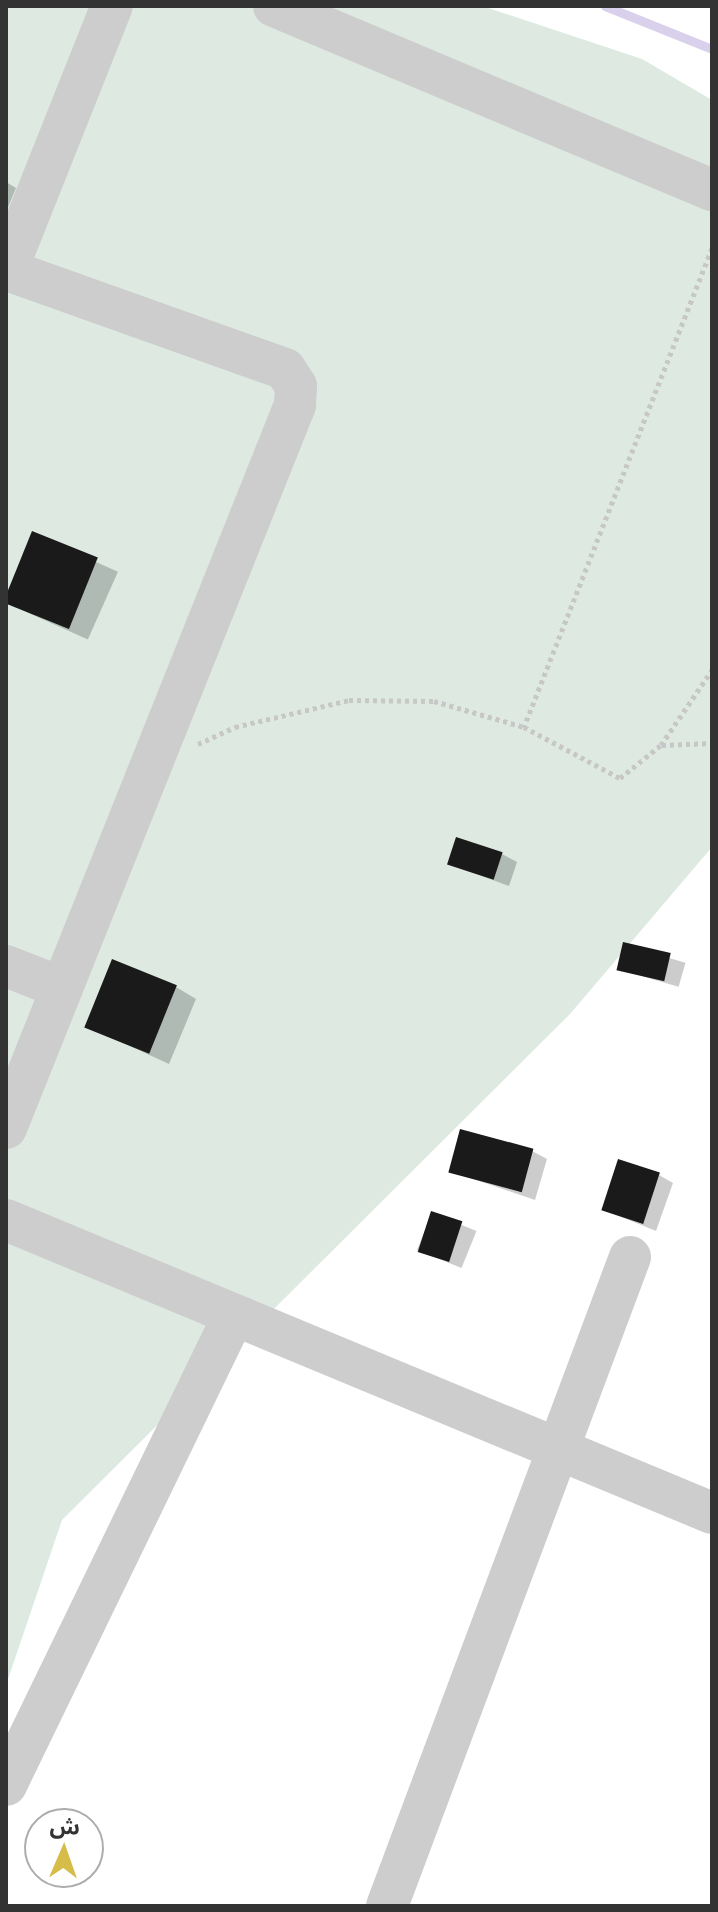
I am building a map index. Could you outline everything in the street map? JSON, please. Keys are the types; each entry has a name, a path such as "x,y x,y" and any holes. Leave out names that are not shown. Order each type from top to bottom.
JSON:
{"street":[{"path":"6,1128 295,405 296,386 285,369 6,271 112,6"},
{"path":"274,6 712,190"},
{"path":"6,966 62,988"},
{"path":"6,1220 557,1454 712,1513"},
{"path":"387,1906 630,1257"},
{"path":"6,1785 233,1317"}],"path":[{"path":"524,727 712,248"},
{"path":"150,767 235,727 349,700 434,701 524,727 620,778 661,745 712,670"},
{"path":"661,745 712,743"}],"shaded area":[{"path":"6,6 482,6 642,59 712,100 712,847 570,1014 62,1520 6,1685"}],"building":[{"path":"32,531 98,558 69,629 6,604 6,595"},
{"path":"456,837 503,852 494,880 447,865"},
{"path":"623,942 671,953 664,981 616,970"},
{"path":"112,959 177,985 149,1054 84,1028"},
{"path":"460,1129 533,1149 522,1192 448,1172"},
{"path":"618,1159 660,1173 643,1224 601,1210"},
{"path":"431,1211 462,1221 449,1262 418,1252"}],"waterway":[{"path":"605,6 712,49"}]}
